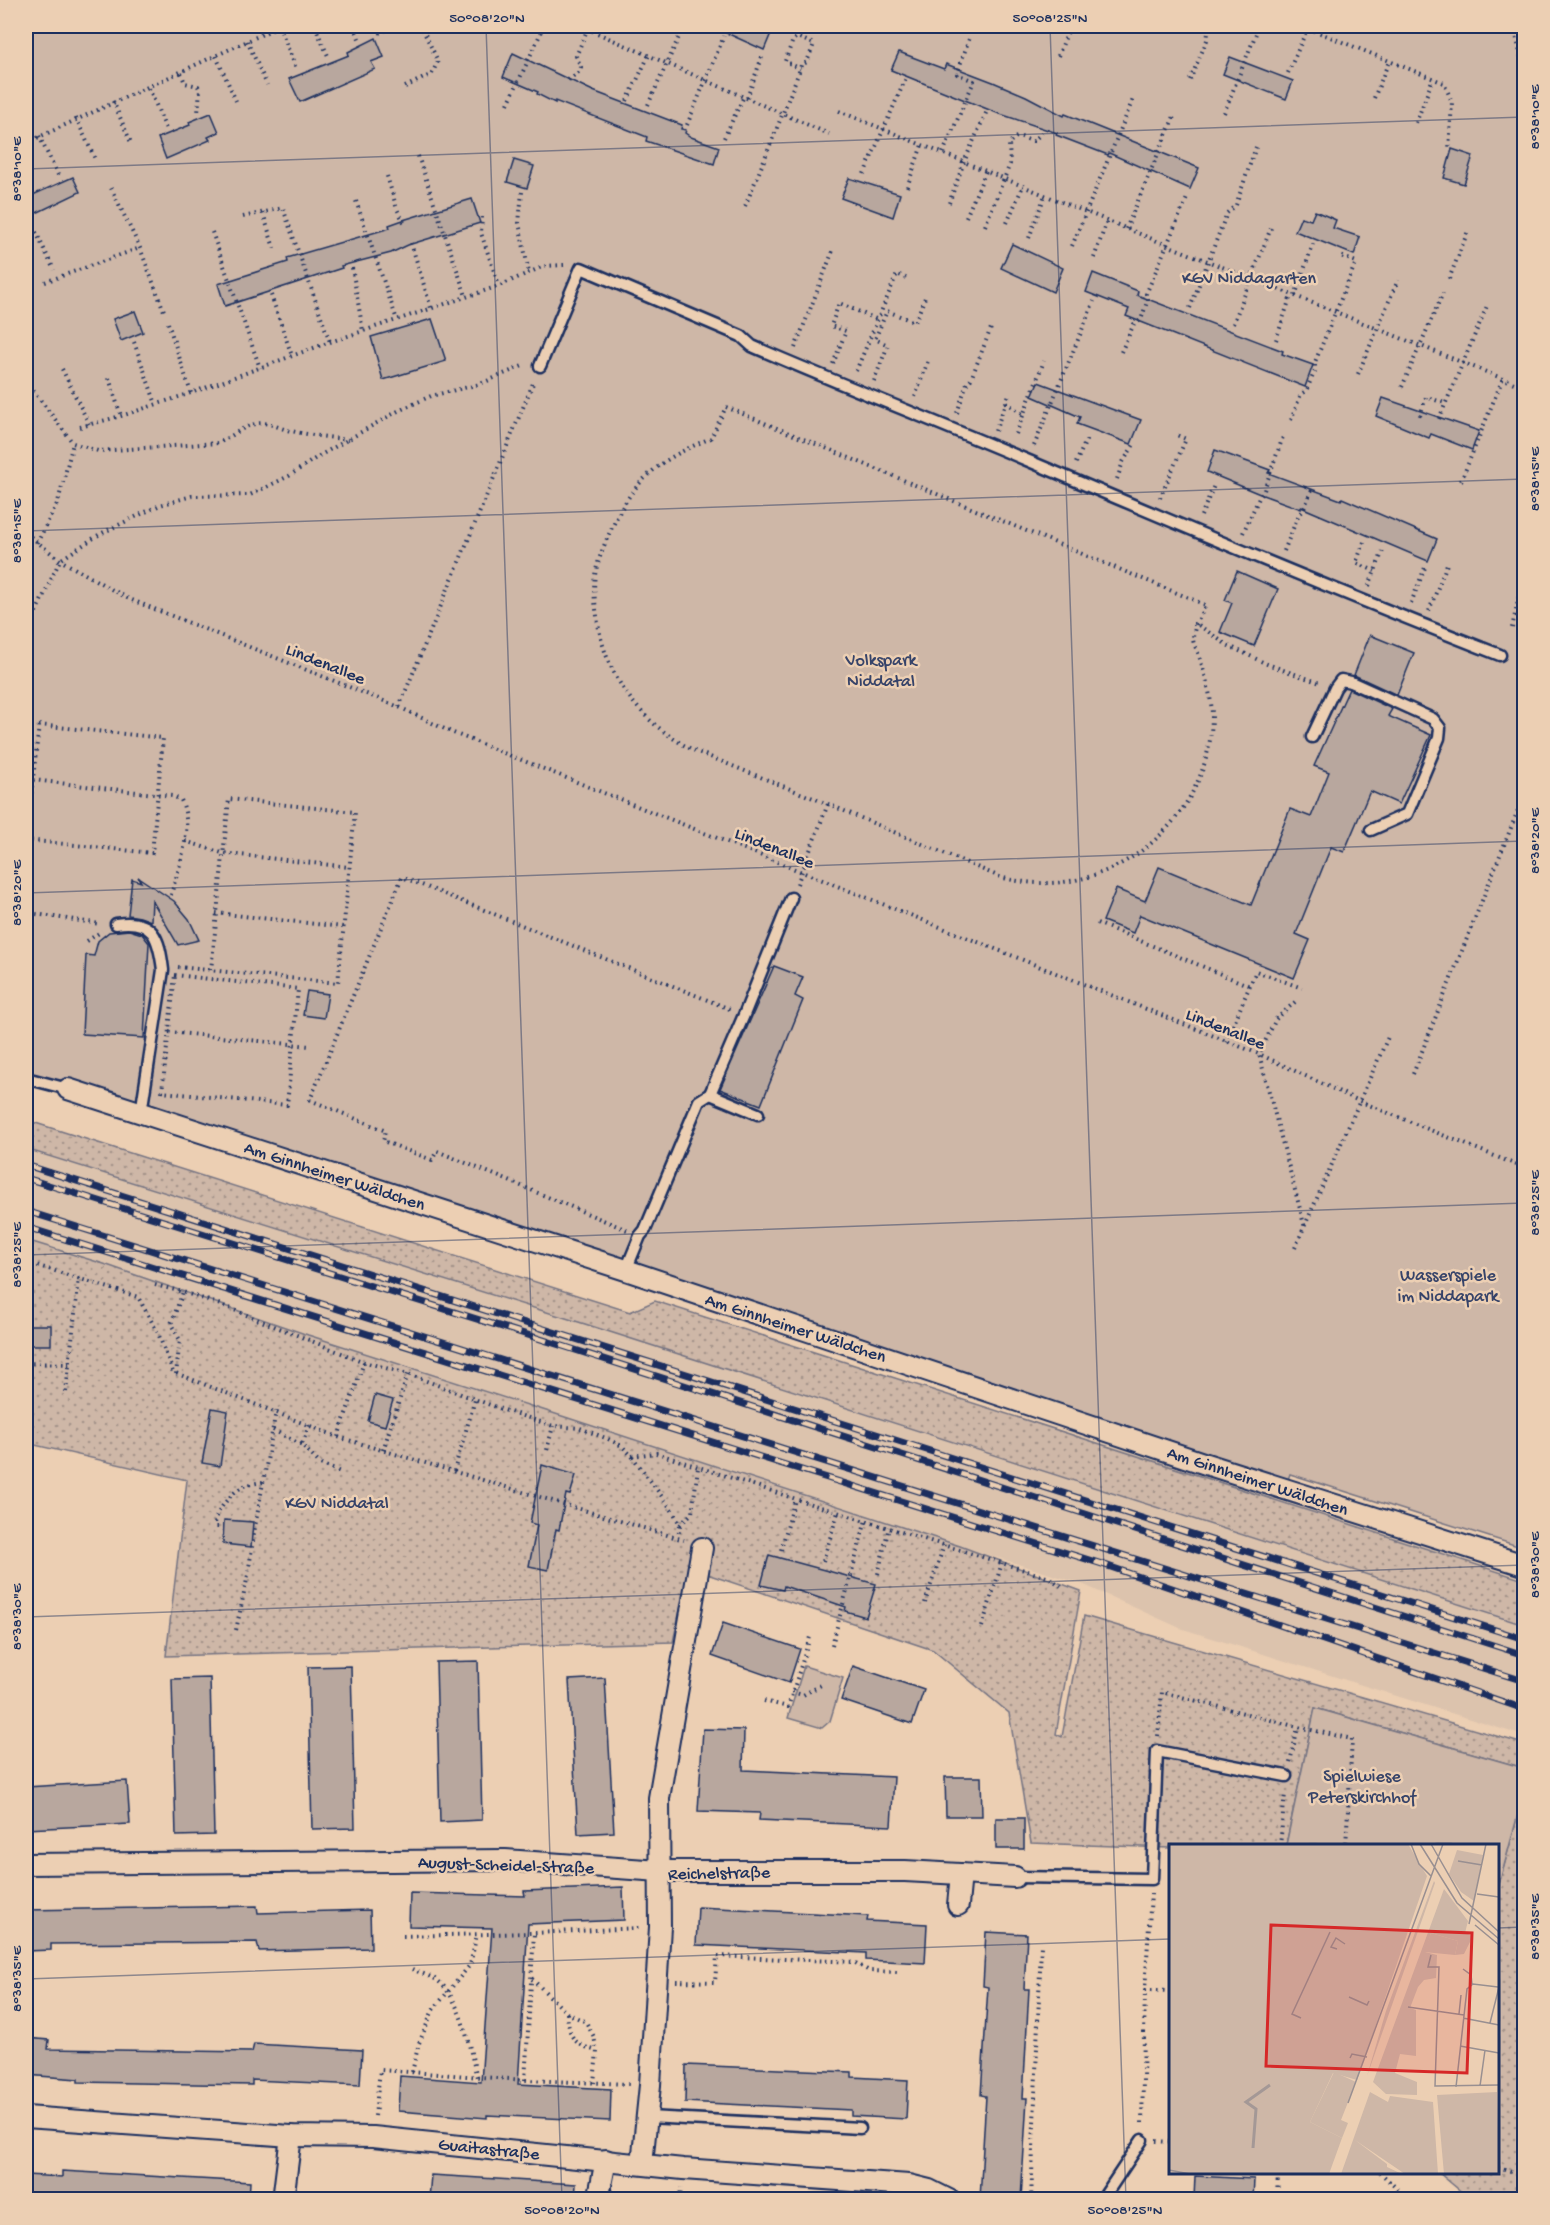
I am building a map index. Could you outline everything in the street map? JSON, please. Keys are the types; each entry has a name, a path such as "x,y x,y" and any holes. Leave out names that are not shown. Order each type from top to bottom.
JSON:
{"street":[{"name":"Am Ginnheimer Wäldchen","path":"68,1089 627,1270 1206,1464 1524,1565"},
{"path":"660,1871 659,1798 702,1548"},
{"name":"August-Scheidel-Straße","path":"26,1864 505,1860 660,1871"},
{"name":"Reichelstraße","path":"642,2164 651,2085 660,1927 660,1871 905,1871 1015,1877"},
{"path":"958,1905 961,1874"},
{"name":"Guaitastraße","path":"26,2117 291,2136 373,2137 683,2169 909,2185 929,2190 949,2199"},
{"path":"283,2199 291,2136"},
{"path":"598,2199 606,2160"}],"lane":[{"path":"542,362 580,268 741,336 752,346 826,379 1069,478 1236,550 1500,655"},
{"path":"1312,737 1341,680 1351,682 1433,719 1440,728 1439,738 1407,814 1371,830"},
{"path":"627,1270 699,1101 710,1094 791,898"},
{"path":"112,925 138,923 151,932 160,947 162,965 141,1113"},
{"path":"26,1078 68,1089"},
{"path":"710,1094 758,1114"},
{"path":"1015,1877 1152,1879 1157,1751 1286,1776"},
{"path":"648,2117 860,2127"},
{"path":"1102,2199 1142,2140"}],"path":[{"path":"26,143 279,26 296,68"},
{"path":"315,26 329,58"},
{"path":"354,26 360,40"},
{"path":"379,33 388,27 396,26"},
{"path":"405,87 432,74 438,61 421,26"},
{"path":"508,104 544,26"},
{"path":"581,26 829,134"},
{"path":"648,105 684,26"},
{"path":"1058,56 1070,26"},
{"path":"1190,80 1207,40 1209,26"},
{"path":"1224,112 1259,26"},
{"path":"1303,26 1444,83 1452,102 1449,150"},
{"path":"1514,26 1524,71"},
{"path":"1288,73 1309,27"},
{"path":"568,80 580,71 581,67 576,56 588,28"},
{"path":"687,125 724,36"},
{"path":"745,206 783,114 800,69 801,65 807,63 814,44 797,37 793,40 785,61 800,69"},
{"path":"943,153 974,81 957,74 969,39"},
{"path":"247,41 267,85"},
{"path":"627,101 649,55"},
{"path":"216,56 236,101"},
{"path":"724,138 746,97 762,57"},
{"path":"1374,98 1389,61"},
{"path":"181,73 185,83 198,86 200,90 198,113"},
{"path":"864,174 906,78"},
{"path":"1416,123 1433,78"},
{"path":"149,88 166,129"},
{"path":"1072,246 1134,97"},
{"path":"113,101 132,145"},
{"path":"839,111 1086,213 1524,387"},
{"path":"949,203 987,111"},
{"path":"1126,229 1175,114"},
{"path":"76,118 96,161"},
{"path":"985,226 1010,164 1009,143 1016,137 1022,136 1033,141 1042,134"},
{"path":"39,136 58,175"},
{"path":"907,187 922,145"},
{"path":"1190,308 1227,213 1236,205 1256,147"},
{"path":"418,156 466,296"},
{"path":"966,217 986,171"},
{"path":"387,176 397,209 405,224"},
{"path":"1007,223 1023,186"},
{"path":"111,188 140,248 164,311"},
{"path":"522,192 519,223 529,273"},
{"path":"1029,238 1045,195"},
{"path":"1121,352 1134,324 1141,320 1148,299 1146,294 1187,198"},
{"path":"356,201 398,320"},
{"path":"243,217 283,208 330,342"},
{"path":"263,213 274,248"},
{"path":"482,217 481,232 499,286"},
{"path":"1094,258 1107,221"},
{"path":"1233,324 1271,228"},
{"path":"26,234 35,230 54,270"},
{"path":"1449,279 1468,231"},
{"path":"212,232 260,368"},
{"path":"411,243 431,308"},
{"path":"1276,340 1313,244"},
{"path":"45,282 140,248"},
{"path":"789,362 834,248"},
{"path":"1291,420 1301,394 1306,391 1315,371 1315,362 1356,262 1338,255"},
{"path":"80,427 191,393 330,342 499,286 544,266 568,264 580,268"},
{"path":"352,268 363,331"},
{"path":"849,388 876,319 897,274 906,278"},
{"path":"1358,375 1398,280"},
{"path":"1402,387 1443,293"},
{"path":"271,295 292,356"},
{"path":"868,396 888,345 875,339 887,311 915,322 926,295"},
{"path":"1028,461 1094,301"},
{"path":"826,379 846,331 831,326 839,303 876,319"},
{"path":"1439,419 1486,306"},
{"path":"168,323 191,393"},
{"path":"951,430 967,383 971,379 991,328"},
{"path":"134,342 156,404"},
{"path":"909,412 928,361"},
{"path":"1016,434 1044,361"},
{"path":"26,634 60,560 100,534 160,505 192,496 250,495 289,476 319,456 398,411 430,396 480,384 542,362"},
{"path":"399,707 542,362"},
{"path":"62,369 89,424"},
{"path":"109,378 121,416"},
{"path":"1461,481 1503,378"},
{"path":"26,381 73,443 98,451 218,443 247,426 258,423 349,440"},
{"path":"990,446 1010,392"},
{"path":"1420,416 1426,397 1445,403"},
{"path":"1006,402 1024,415"},
{"path":"726,407 1206,605 1195,624 1193,640 1204,672 1212,712 1206,758 1198,781 1171,824 1128,861 1076,881 1046,884 1018,883 1000,878 674,741 643,715 630,700 613,673 604,652 596,610 595,577 598,562 618,513 630,495 651,472 686,448 711,438 726,407"},
{"path":"1153,514 1186,439 1174,434"},
{"path":"1236,550 1269,477 1284,434"},
{"path":"1069,478 1088,436"},
{"path":"37,543 58,502 73,443"},
{"path":"1111,496 1123,462 1135,443"},
{"path":"1194,532 1215,483"},
{"path":"1279,567 1298,516 1303,511 1313,487"},
{"name":"Lindenallee","path":"26,534 60,560 127,598 399,707 451,732 1259,1054 1359,1101 1524,1168"},
{"path":"1364,542 1356,563 1375,571"},
{"path":"1363,601 1384,548"},
{"path":"1424,626 1447,564"},
{"path":"1405,618 1426,565"},
{"path":"1512,628 1524,573"},
{"path":"1516,615 1524,619"},
{"path":"1195,624 1227,645 1267,664 1335,688"},
{"path":"39,725 164,738 158,794 152,853 26,840 39,725"},
{"path":"33,780 158,794 181,800 186,815 185,840 170,898"},
{"path":"1413,1074 1524,795"},
{"path":"162,965 338,983 355,812 229,799 211,970"},
{"path":"791,898 828,804"},
{"path":"185,840 222,853 349,867"},
{"path":"640,1236 437,1151 432,1160 383,1141 386,1131 310,1100 402,877 744,1015"},
{"path":"216,913 343,927"},
{"path":"36,915 112,925"},
{"path":"1097,923 1250,986"},
{"path":"1226,1042 1256,971 1302,988"},
{"path":"176,975 298,989 293,1044 287,1105 162,1092 176,975"},
{"path":"1295,1002 1276,1019 1259,1054 1305,1228"},
{"path":"154,1030 310,1046"},
{"path":"1295,1248 1388,1037"},
{"path":"26,1262 138,1297 158,1333 173,1372 176,1374 338,1437 678,1537 702,1548"},
{"path":"66,1392 79,1278"},
{"path":"155,1285 183,1292 364,1362 408,1374 474,1400 553,1426 580,1428 622,1446 674,1513 680,1525"},
{"path":"176,1374 180,1340 171,1324 183,1292"},
{"path":"338,1437 364,1362"},
{"path":"26,1363 69,1364"},
{"path":"383,1450 408,1374"},
{"path":"454,1471 474,1400"},
{"path":"236,1630 248,1575 276,1412"},
{"path":"302,1445 309,1425"},
{"path":"547,1450 553,1426"},
{"path":"273,1430 302,1445 320,1464 340,1472"},
{"path":"632,1456 656,1454 1050,1578 1061,1586"},
{"path":"678,1537 680,1525 692,1513 698,1468"},
{"path":"224,1527 216,1527 214,1522 222,1506 244,1486 263,1482"},
{"path":"781,1550 795,1499"},
{"path":"823,1561 838,1512"},
{"path":"26,1516 30,1520"},
{"path":"832,1645 866,1520"},
{"path":"878,1574 889,1527"},
{"path":"925,1603 944,1545"},
{"path":"982,1627 1002,1563"},
{"path":"764,1701 788,1707 810,1637"},
{"path":"792,1692 803,1695 821,1685"},
{"path":"1157,1751 1162,1692 1352,1739 1346,1844"},
{"path":"1142,2140 1145,1990 1152,1879"},
{"path":"403,1935 534,1933 660,1927"},
{"path":"525,2080 534,1933"},
{"path":"412,2072 419,2043 433,2010 470,1965 477,1934"},
{"path":"1031,2199 1041,1945"},
{"path":"657,1981 715,1982 717,1956 854,1962 869,1971 897,1972"},
{"path":"412,1969 436,1980 449,1993 458,2010 477,2077"},
{"path":"531,1979 567,2013 586,2022 594,2037 597,2052 594,2083"},
{"path":"1145,1990 1169,1991"},
{"path":"567,2013 568,2031 579,2046 597,2052"},
{"path":"373,2137 380,2070 525,2080 651,2085"},
{"path":"1499,2169 1524,2176"},
{"path":"1277,2199 1278,2174"},
{"path":"1382,2174 1400,2192 1401,2199"}],"shaded area":[{"path":"26,1149 585,1324 1524,1625 1524,1736 1180,1628 1082,1584 308,1335 104,1264 26,1240"}],"green space":[{"name":"Volkspark Niddatal","path":"26,26 1524,26 1524,1548 1290,1474 1286,1485 849,1334 26,1072"},
{"path":"26,1120 630,1312 655,1301 1524,1580 1524,1625 585,1324 26,1149"},
{"name":"KGV Niddatal","path":"26,1240 104,1264 308,1335 960,1546 1081,1591 1056,1734 1062,1737 1084,1616 1524,1744 1524,1768 1315,1708 1286,1844 1169,1844 1169,1848 1031,1843 1009,1713 933,1650 689,1568 673,1642 166,1656 187,1480 26,1443"},
{"path":"804,1666 843,1678 830,1721 822,1728 788,1718"},
{"name":"Spielwiese Peterskirchhof","path":"1315,1708 1524,1768 1524,1792 1499,1884 1499,1844 1286,1844"},
{"path":"1524,1792 1524,2199 1470,2199 1440,2174 1499,2174 1499,1884"}],"building":[{"path":"711,26 774,26 764,50"},
{"path":"376,38 384,57 371,62 375,69 300,102 289,79 349,55 348,52"},
{"path":"899,52 944,69 946,64 993,82 1064,116 1065,114 1199,168 1190,189 1109,153 1108,155 1056,135 1057,133 997,113 891,70"},
{"path":"513,53 593,91 682,125 681,129 686,130 685,133 691,137 719,147 714,164 646,141 647,137 555,101 555,103 537,94 538,92 503,77"},
{"path":"1230,57 1293,81 1286,99 1223,74"},
{"path":"211,113 219,132 208,137 210,140 166,159 158,138 190,125 189,122"},
{"path":"1452,149 1473,156 1464,184 1444,178"},
{"path":"514,160 534,166 527,188 507,182"},
{"path":"73,177 80,192 26,218 26,198"},
{"path":"849,178 900,194 893,217 841,198"},
{"path":"472,199 480,223 408,245 391,253 341,266 342,268 225,306 218,284 288,262 287,258 390,228 389,225 403,220"},
{"path":"1315,211 1336,220 1333,228 1360,237 1354,255 1295,231 1301,217 1311,220"},
{"path":"1012,244 1063,268 1053,292 1001,268"},
{"path":"1093,273 1138,291 1137,295 1283,351 1282,354 1313,365 1305,387 1126,316 1129,309 1086,292"},
{"path":"135,311 143,332 121,341 113,319"},
{"path":"432,319 446,361 383,380 371,337"},
{"path":"1038,382 1141,420 1131,444 1077,424 1080,417 1032,396"},
{"path":"1383,398 1479,431 1472,450 1431,434 1429,438 1376,416"},
{"path":"1215,450 1270,470 1268,473 1341,500 1342,498 1437,539 1428,561 1301,507 1301,509 1260,494 1207,472"},
{"path":"1237,571 1278,589 1254,646 1220,632 1232,603 1225,600"},
{"path":"1370,635 1414,653 1397,695 1354,675"},
{"path":"1349,689 1392,709 1388,716 1431,735 1399,804 1370,791 1344,852 1331,847 1296,934 1310,940 1294,978 1140,915 1133,933 1103,921 1116,889 1145,901 1159,867 1251,905 1290,809 1311,817 1329,772 1314,766"},
{"path":"138,877 174,901 189,919 199,940 178,945 152,900 151,921 128,915 132,879 141,882"},
{"path":"129,930 142,934 149,943 144,1038 82,1034 86,955 94,956 98,941 109,932"},
{"path":"774,966 803,977 795,996 803,1000 761,1105 720,1089"},
{"path":"307,991 328,994 324,1018 303,1015"},
{"path":"26,1325 51,1325 51,1345 26,1345"},
{"path":"375,1395 393,1400 385,1426 368,1421"},
{"path":"212,1408 228,1411 220,1466 202,1463"},
{"path":"542,1465 576,1475 570,1495 566,1494 548,1570 529,1566 537,1525 530,1523"},
{"path":"224,1520 253,1522 251,1547 223,1544"},
{"path":"769,1555 876,1584 866,1617 845,1611 846,1607 784,1586 783,1590 761,1585"},
{"path":"723,1623 800,1649 789,1683 712,1656"},
{"path":"478,1661 482,1820 440,1822 436,1662"},
{"path":"351,1666 355,1828 312,1829 308,1667"},
{"path":"853,1666 924,1690 912,1724 841,1700"},
{"path":"210,1678 214,1835 176,1836 172,1679"},
{"path":"605,1678 614,1832 578,1834 569,1680"},
{"path":"703,1729 744,1730 743,1770 894,1777 891,1826 759,1820 760,1813 698,1811"},
{"path":"945,1777 981,1777 982,1816 946,1816"},
{"path":"127,1781 130,1824 26,1829 26,1787"},
{"path":"996,1818 1024,1818 1024,1849 996,1849"},
{"path":"623,1887 624,1920 528,1924 518,2084 611,2089 610,2121 487,2115 487,2118 398,2111 400,2076 481,2082 492,1928 409,1926 410,1893 525,1896 524,1891"},
{"path":"257,1906 258,1913 370,1910 371,1948 259,1951 257,1942 51,1944 51,1950 26,1951 26,1910"},
{"path":"698,1907 868,1916 867,1921 927,1924 925,1963 866,1960 866,1953 696,1945"},
{"path":"986,1932 1027,1934 1024,1989 1029,1989 1023,2098 1027,2098 1021,2199 980,2199 986,2096 981,2095 988,1987 983,1986"},
{"path":"26,2038 49,2040 48,2049 252,2052 254,2044 362,2050 360,2085 252,2080 252,2085 78,2082 78,2079 26,2075"},
{"path":"686,2065 852,2072 852,2077 908,2080 906,2119 851,2116 851,2110 685,2102"},
{"path":"62,2171 250,2182 249,2199 26,2199 26,2175 62,2177"},
{"path":"431,2175 576,2184 575,2199 429,2199"},
{"path":"1195,2176 1254,2179 1253,2199 1194,2199"}],"railway":[{"path":"26,1165 1524,1639"},
{"path":"26,1178 566,1347 1524,1655"},
{"path":"26,1211 1524,1681"},
{"path":"26,1227 1102,1564 1524,1709"}],"park label":[{"name":"KGV Niddagarten","path":"1249,277"},
{"name":"Wasserspiele im Niddapark","path":"1448,1284"}]}
